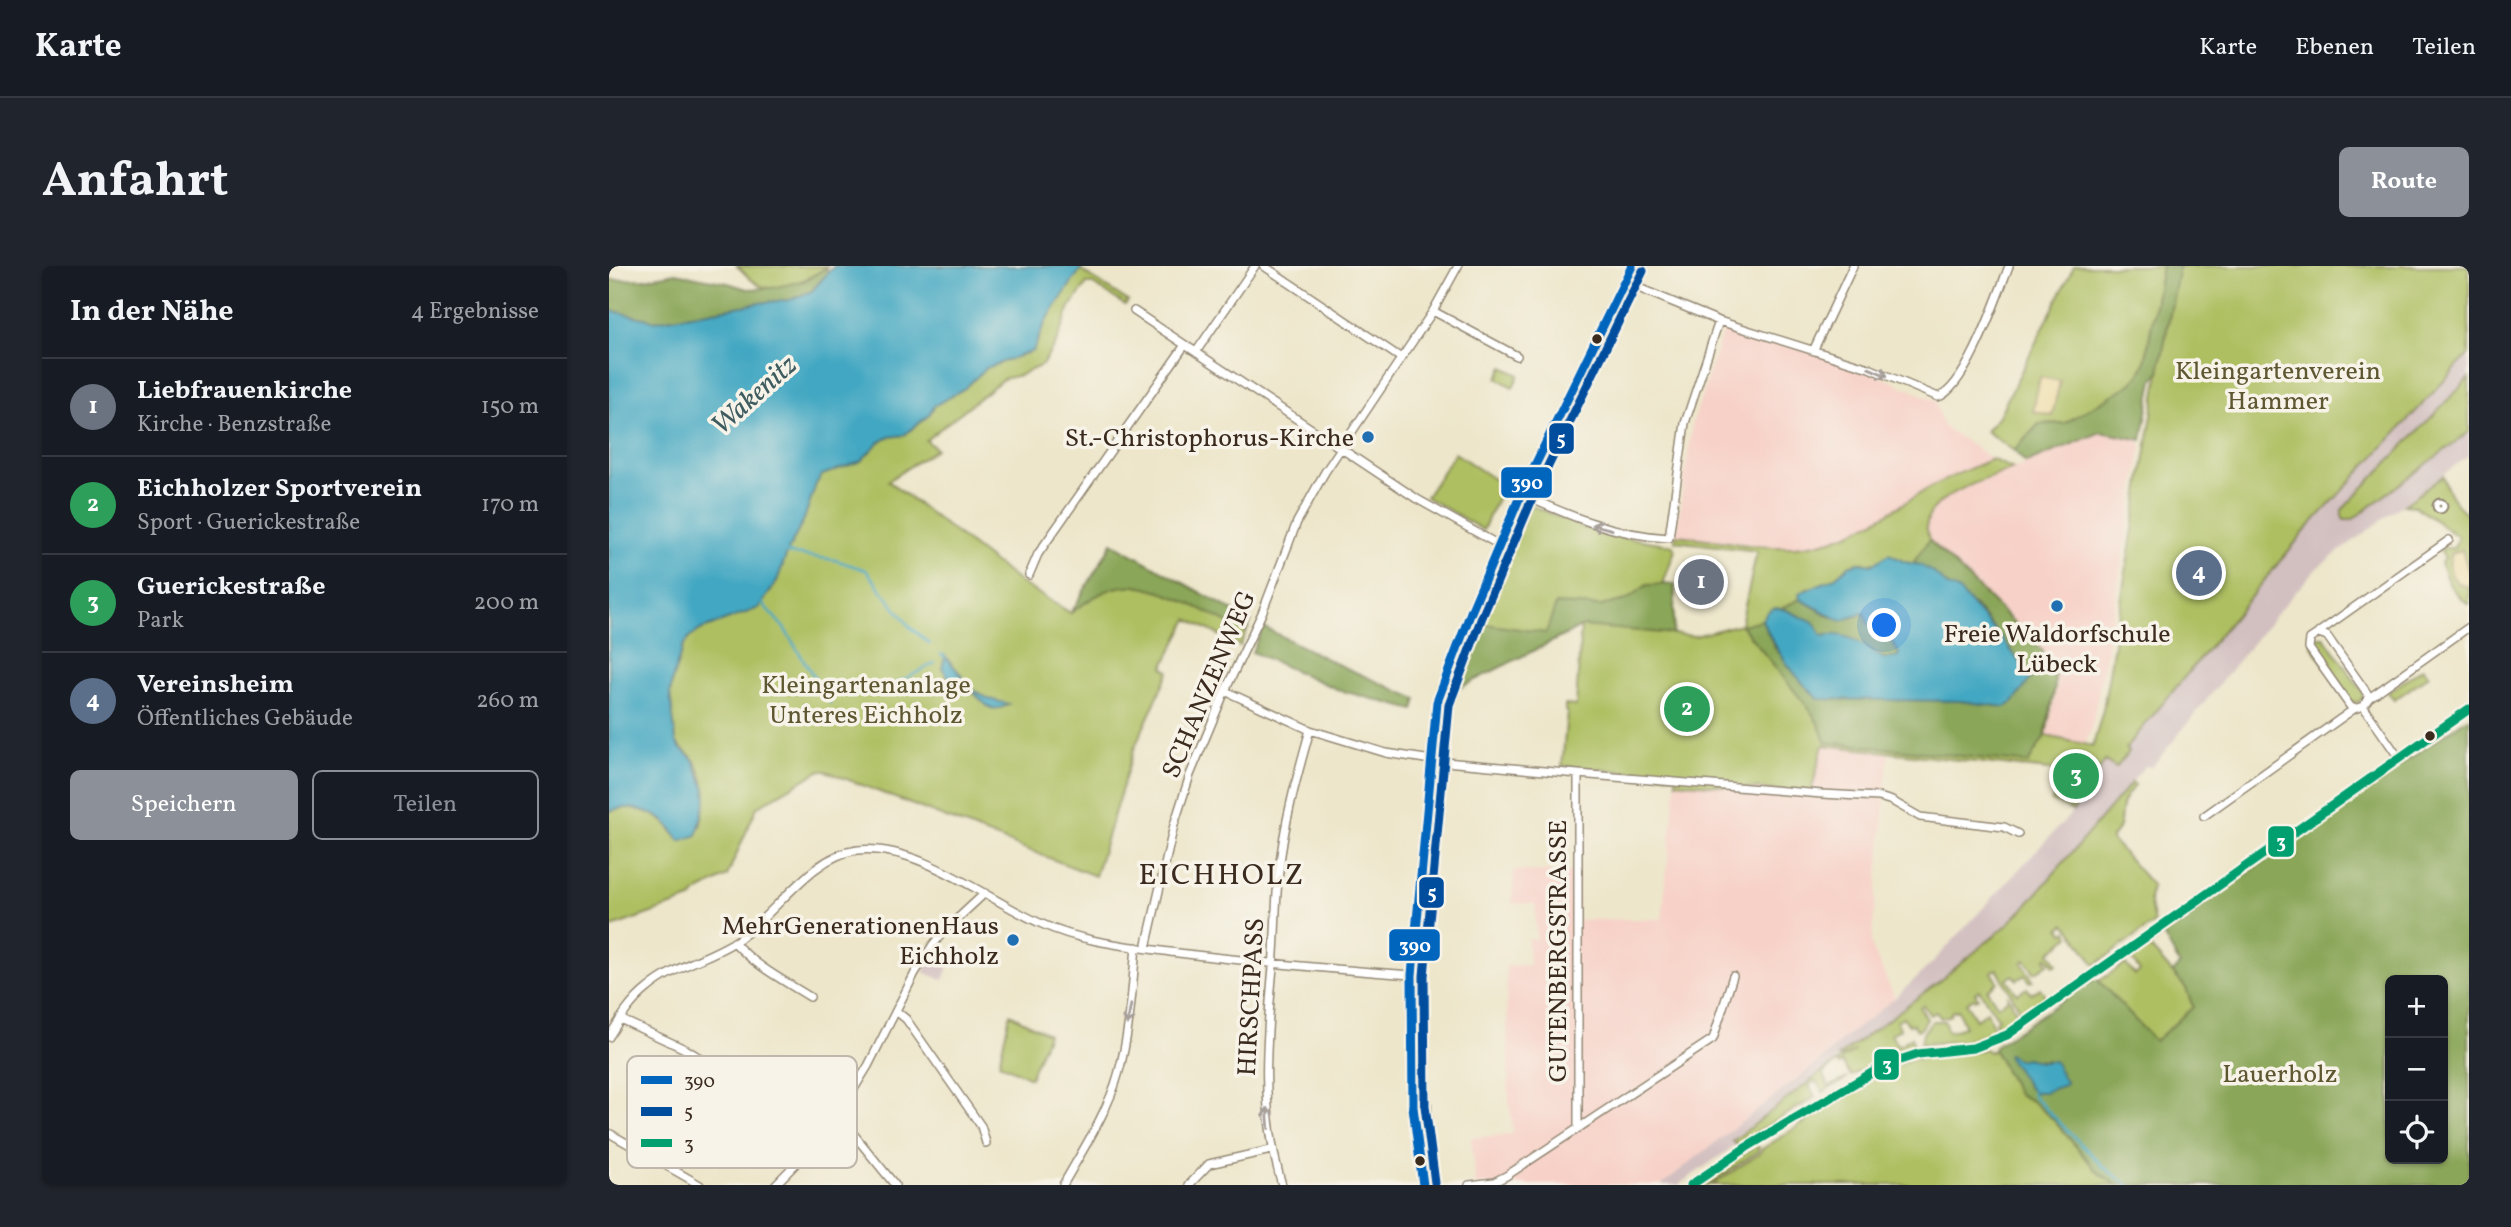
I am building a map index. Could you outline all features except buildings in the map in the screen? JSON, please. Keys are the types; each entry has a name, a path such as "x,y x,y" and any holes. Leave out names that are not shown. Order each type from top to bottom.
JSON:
{"main road":[{"path":"1423,1185 1413,1107 1412,975 1430,760 1440,690 1521,494 1632,266"}],"street":[{"path":"1196,352 1255,266"},
{"path":"1264,266 1401,358"},
{"name":"SCHANZENWEG","path":"1146,948 1174,825 1190,775 1225,691 1262,613 1297,522 1340,449 1433,311 1458,266"},
{"path":"1814,349 1853,266"},
{"path":"1624,282 1719,321 1814,349 1869,368 1933,396 1942,396 1951,390 1967,365 2009,266"},
{"path":"1134,311 1340,449 1461,526 1499,545"},
{"path":"1433,311 1517,356"},
{"path":"1521,494 1591,524 1669,538 1685,423 1719,321"},
{"path":"1029,575 1038,554 1185,345"},
{"path":"2354,709 2309,648 2310,639 2449,540"},
{"path":"2204,816 2354,709 2363,706 2369,698 2469,627"},
{"path":"2319,633 2327,636 2369,698"},
{"path":"1225,691 1310,730 1386,753 1443,762 1879,797 1892,801 1920,817 2004,827 2018,834"},
{"path":"2363,706 2399,758"},
{"path":"1691,1185 1747,1147 1885,1065 1918,1054 1973,1048 2007,1035 2469,709"},
{"name":"HIRSCHPASS","path":"1282,1185 1271,1150 1266,1063 1278,873 1294,783 1310,730"},
{"path":"1434,1185 1426,1105 1424,1008 1443,762"},
{"name":"GUTENBERGSTRASSE","path":"1578,774 1578,1128"},
{"path":"609,1037 635,999 661,978 734,942 758,925 819,867 844,853 858,850 881,851 940,870 1034,921 1076,936 1136,947 1273,965 1412,975"},
{"path":"857,1084 932,946 944,931 985,893"},
{"path":"734,942 746,956 761,967 810,997"},
{"path":"1063,1185 1107,1102 1118,1075 1131,1004 1136,947"},
{"path":"1469,1185 1498,1181 1713,1039 1733,976"},
{"path":"896,1012 906,1019 981,1126 986,1143"},
{"path":"619,1019 697,1056"},
{"path":"609,1133 627,1143"},
{"path":"857,1138 895,1185"},
{"path":"1189,1185 1209,1164 1271,1150"},
{"path":"670,1168 700,1185"},
{"path":"775,1185 792,1168"}],"shaded area":[{"path":"1723,331 1813,353 1867,370 1935,401 1943,426 1992,459 1926,489 1881,519 1829,540 1803,546 1772,546 1676,535 1692,425"},
{"path":"2469,354 2469,455 2317,568 2152,767 2145,766 2006,926 1937,983 1733,1139 1736,1145 1678,1185 1661,1185 1820,1061 1933,962 2068,817 2105,761 2116,768 2129,752 2126,749 2305,531"},
{"name":"Freie Waldorfschule Lübeck","path":"2101,433 2134,438 2139,440 2142,446 2103,670 2091,730 2085,744 2047,737 2057,686 2055,667 2043,648 1930,540 1927,523 1936,506 1950,495"},
{"path":"1822,745 1889,754 1871,945 1895,998 1820,1061 1661,1185 1469,1185 1476,1184 1471,1138 1513,1134 1509,1098 1506,966 1529,965 1528,939 1536,939 1535,904 1512,903 1514,871 1578,872 1578,920 1662,919 1676,782 1811,793"},
{"path":"930,960 948,967 943,980 923,972"}],"green space":[{"path":"737,266 827,266 797,282 771,288 756,283"},
{"path":"2074,266 2162,266 2145,363 2139,376 2131,384 2065,423 2039,424 2014,451 1986,431 1999,416"},
{"path":"2162,266 2179,266 2159,372 2153,380 2142,440 2101,432 2026,463 2014,451 2039,424 2065,423 2131,384 2139,376 2145,363"},
{"name":"Kleingartenverein Hammer","path":"2179,266 2469,266 2469,354 2305,531 2126,748 2129,752 2116,768 2105,761 2073,811 2052,801 2057,771 1823,745 1811,793 1676,782 1676,776 1562,766 1567,712 1565,705 1576,706 1581,627 1453,691 1530,505 1584,528 1672,545 1675,550 1663,584 1675,584 1673,634 1695,636 1741,624 1757,551 1675,541 1676,535 1772,547 1821,543 1867,525 1932,486 1992,459 2013,469 1962,488 1939,503 1931,512 1927,523 1929,540 2041,649 2054,668 2055,686 2046,736 2093,746 2103,710","holes":["1889,554 1905,562 1920,565 1880,699 1880,627 1829,616 1806,588 1830,581 1851,565 1877,562"]},
{"path":"826,268 828,272 812,291 790,300 655,321 609,310 609,280 644,279 676,273 747,289 771,288 804,281"},
{"name":"Kleingartenanlage Unteres Eichholz","path":"1080,270 1128,301 1125,305 1093,284 1087,284 1070,307 1056,343 1042,365 1003,379 926,440 936,449 888,481 1021,583 1071,613 1112,543 1251,621 1240,646 1188,619 1163,667 1169,671 1134,749 1095,876 826,771 819,771 757,807 727,876 697,892 691,899 609,928 609,812 627,808 646,812 663,821 675,835 700,828 705,800 704,783 692,757 676,741 670,694 683,647 689,638 700,630 759,608 777,581 822,475 861,461 878,443 889,437 904,435 929,415 934,406 965,388 986,368 1033,351 1046,321","holes":["946,657 962,676 964,685 989,699 1008,705 996,708 958,686 944,661"]},
{"path":"1503,367 1519,375 1513,387 1497,378"},
{"path":"2469,378 2469,432 2352,520 2344,520 2342,510"},
{"path":"1455,453 1503,485 1483,530 1426,497"},
{"path":"2443,476 2452,498 2469,515 2469,604 2458,596 2451,586 2441,562 2445,558 2440,551 2443,548 2454,548 2458,537 2415,506 2404,505"},
{"path":"1929,540 2041,649 2054,668 2055,686 2045,736 2028,763 1825,742 1810,710 1741,625 1762,620 1775,648 1819,699 1960,701 2005,707 2013,703 2031,678 1975,606 1920,565 1913,563"},
{"path":"1112,543 1251,621 1246,632 1178,599 1135,586 1109,590 1071,613"},
{"path":"1675,584 1673,634 1582,626 1453,691 1479,623 1546,633 1556,604 1601,606 1626,600 1647,585"},
{"path":"1800,599 1829,616 1846,619 1864,613 1867,622 1890,633 1899,654 1897,657 1885,659 1820,634 1813,622 1782,608"},
{"path":"1263,627 1337,664 1417,699 1414,710 1339,690 1252,652"},
{"path":"2324,637 2363,693 2364,696 2359,702 2350,702 2312,646 2313,641"},
{"path":"2423,668 2429,675 2394,700 2388,692"},
{"name":"Lauerholz","path":"2469,717 2469,1185 2116,1185 2096,1170 2053,1119 2032,1101 2018,1094 1994,1050 1995,1046 2096,978 2155,1041 2193,1007 2186,988 2172,972 2180,965 2162,933","holes":["2009,1054 2018,1060 2047,1060 2054,1087 2035,1093 2028,1087"]},
{"path":"2132,782 2135,785 2124,800 2119,826 2111,839 2152,885 2149,899 2154,923 2095,965 2065,924 2060,928 2070,936 2050,953 2057,964 2054,966 2047,957 2045,959 2048,964 2035,973 2025,960 2022,963 2033,980 2030,982 2025,975 2017,980 2013,975 2007,979 2017,994 2027,988 2031,994 2040,988 2047,998 2023,1015 1997,969 1992,972 1998,982 1987,990 1998,1006 2007,1000 2008,996 2019,1017 1998,1030 1995,1022 1998,1018 1979,990 1975,993 1978,998 1966,1003 1976,1019 1987,1011 1995,1032 1965,1041 1921,1044 1923,1033 1933,1021 1944,1021 1948,1032 1965,1027 1958,1010 1941,1018 1936,1012 1930,1015 1923,1005 1920,1007 1927,1019 1922,1028 1917,1030 1903,1017 1897,1021 1900,1029 1891,1034 1898,1046 1912,1037 1913,1046 1891,1053 1851,1076 1842,1063 1839,1065 1837,1062 1855,1051 1838,1057 1937,983 2006,926"},
{"path":"2149,946 2186,988 2193,1007 2155,1042 2099,981 2125,964 2135,975 2140,971 2131,959"},
{"path":"1010,1014 1048,1034 1030,1078 999,1063"},
{"path":"1985,1049 1989,1052 1994,1050 2018,1094 2032,1101 2053,1119 2096,1170 2116,1185 1712,1185 1802,1122 1803,1124 1814,1117 1812,1113 1880,1072 1914,1059"},
{"path":"1837,1062 1823,1073 1829,1087 1848,1078 1823,1092 1816,1081 1809,1085 1815,1097 1736,1145 1733,1141"},
{"path":"1756,1146 1759,1147 1758,1151 1708,1185 1698,1185"}],"sand":[{"path":"2040,377 2060,381 2052,416 2033,411"},
{"path":"2462,550 2469,573 2469,587 2458,583 2450,570 2452,553"}],"water":[{"name":"Wakenitz","path":"834,266 1083,266 1046,321 1033,351 986,368 965,388 934,406 929,415 904,435 889,437 878,443 861,461 822,475 777,581 759,608 700,630 683,646 670,694 676,741 693,759 705,788 706,798 697,835 680,841 664,821 650,813 624,808 609,812 609,310 656,321 790,300 812,291"},
{"path":"1889,554 1905,562 1920,565 1934,573 1947,586 1958,590 2002,638 2031,678 2013,703 2005,707 1960,701 1819,699 1793,672 1779,653 1762,620 1765,614 1773,609 1782,609 1810,620 1823,636 1848,637 1885,659 1897,657 1899,653 1889,635 1882,629 1869,625 1864,613 1841,621 1800,599 1799,593 1834,578 1849,566 1858,563 1872,565"},
{"path":"945,656 962,676 965,685 989,699 1009,704 991,708 970,690 955,684 942,668"},
{"path":"2007,1055 2018,1060 2026,1058 2040,1062 2054,1061 2066,1082 2065,1085 2044,1092 2032,1092"}],"waterway":[{"path":"787,553 835,560 866,570 910,627 930,644"},
{"path":"762,603 784,628 830,703"},
{"path":"941,654 945,657"},
{"path":"882,691 935,663"},
{"path":"2032,1092 2105,1168 2128,1185"}],"transit line":[{"name":"390","path":"1423,1185 1413,1107 1412,975 1437,702 1471,612 1521,494 1632,266"},
{"name":"5","path":"1435,1183 1425,1106 1424,976 1449,705 1482,617 1532,499 1643,271"},
{"name":"3","path":"1691,1185 1747,1147 1885,1065 1918,1054 1973,1048 2007,1035 2469,709"}],"place":[{"name":"St.-Christophorus-Kirche","path":"1368,437"},
{"name":"Vereinsheim","path":"2199,573"},
{"name":"Liebfrauenkirche","path":"1701,582"},
{"name":"Freie Waldorfschule Lübeck","path":"2057,606"},
{"name":"Eichholzer Sportverein","path":"1687,709"},
{"name":"Guerickestraße","path":"2076,776"},
{"name":"MehrGenerationenHaus Eichholz","path":"1013,940"}],"district":[{"name":"EICHHOLZ","path":"1222,874"}]}
